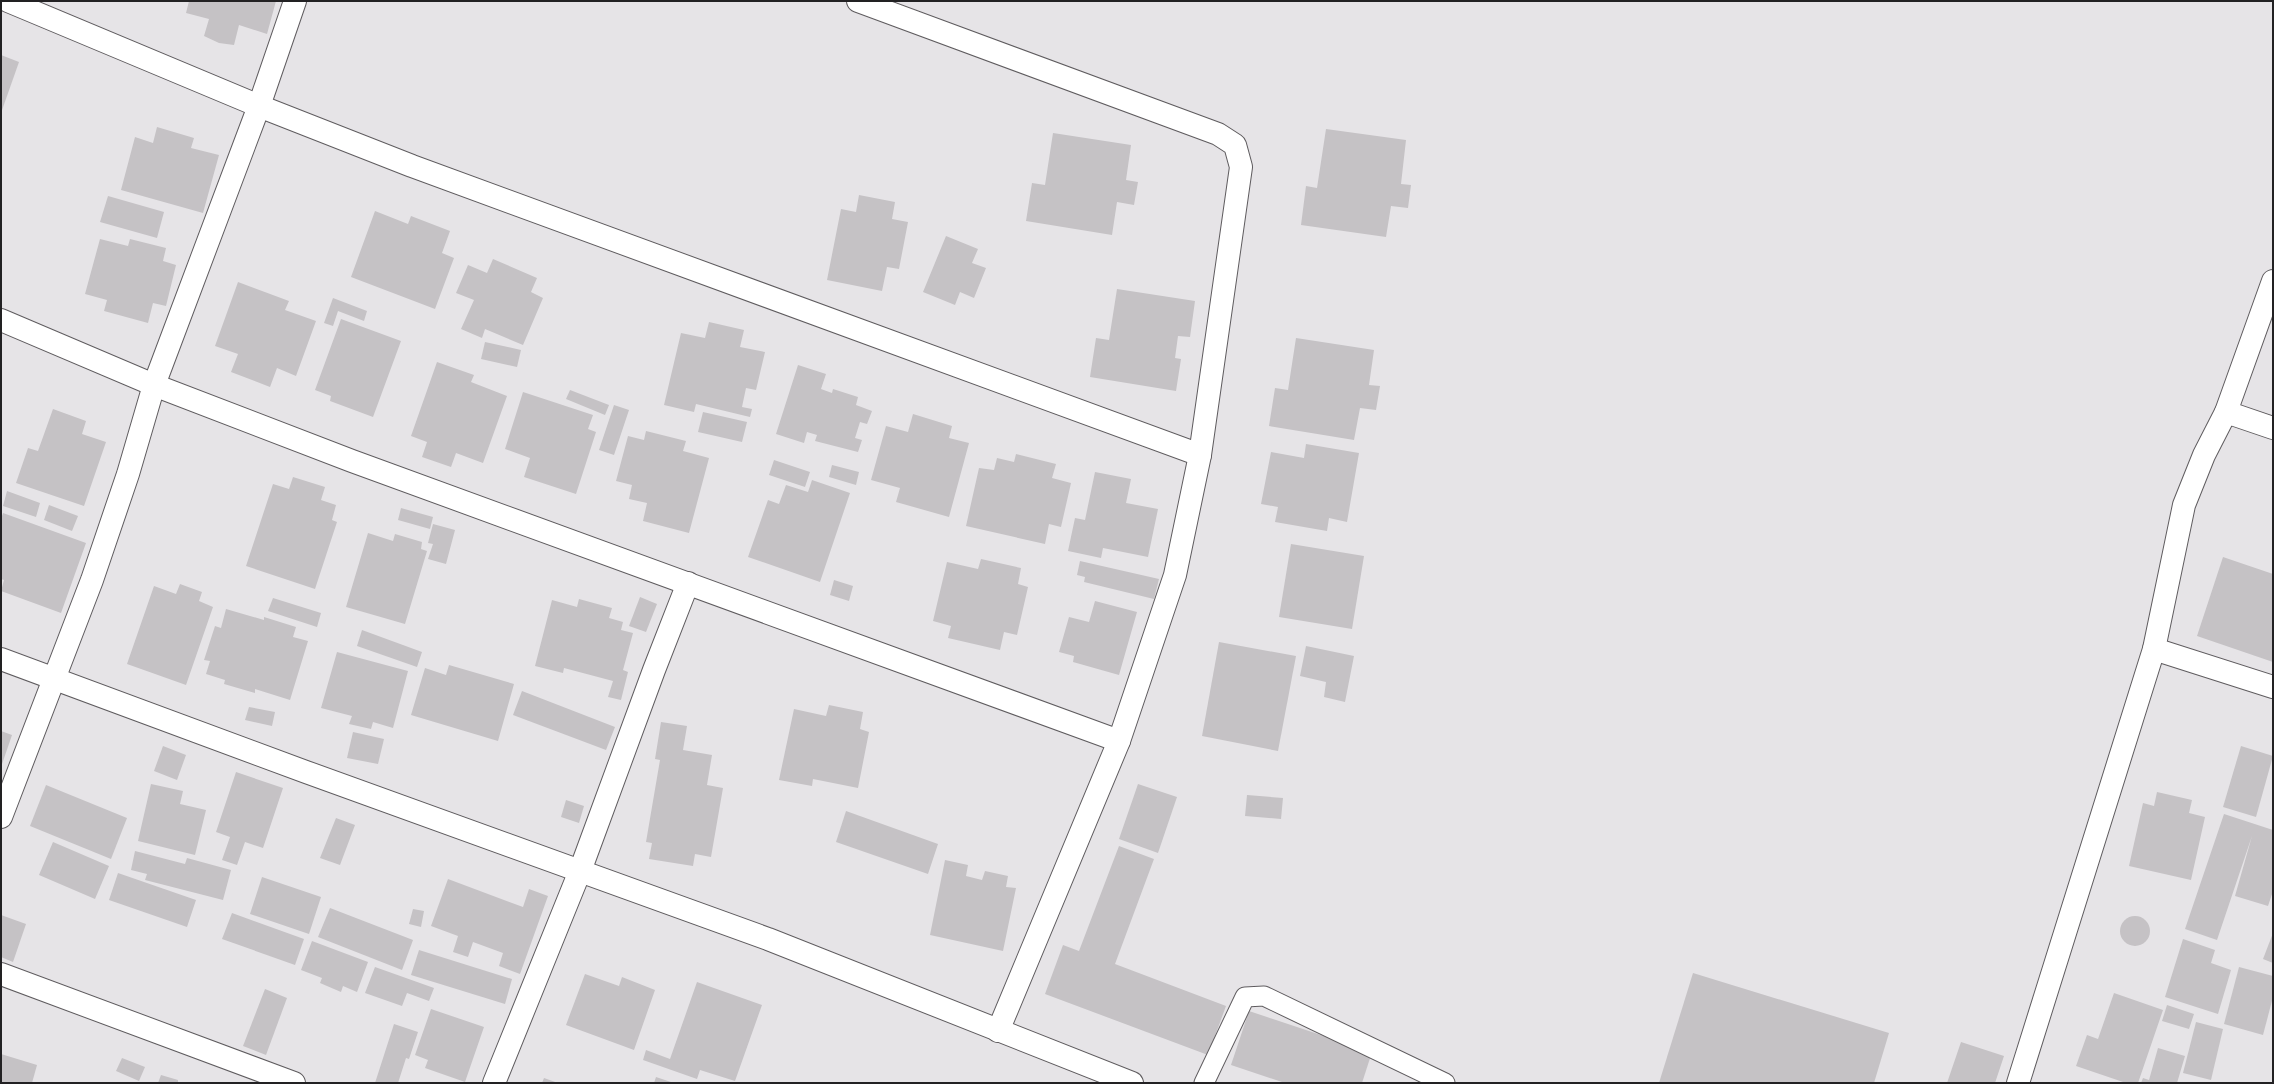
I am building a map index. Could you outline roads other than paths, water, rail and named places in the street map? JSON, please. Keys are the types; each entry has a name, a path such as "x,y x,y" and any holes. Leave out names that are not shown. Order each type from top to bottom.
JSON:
{"street":[{"path":"8,1 259,106 412,166 1200,455"},
{"path":"1,817 95,572 128,474 154,385 259,106 295,1"},
{"path":"858,1 1218,134 1234,145 1241,166 1200,455 1175,575 1119,741 998,1031"},
{"path":"2018,1083 2154,649 2184,505 2204,455 2226,412 2273,281"},
{"path":"1,320 154,385 352,461 1119,741"},
{"path":"2226,412 2273,428"},
{"path":"494,1083 580,871 654,670 688,583"},
{"path":"2154,649 2273,686"},
{"path":"1,659 768,939 998,1031 1088,1075 1132,1083"},
{"path":"1,974 294,1083"}],"lane":[{"path":"1204,1083 1245,997 1264,996 1445,1083"}]}
